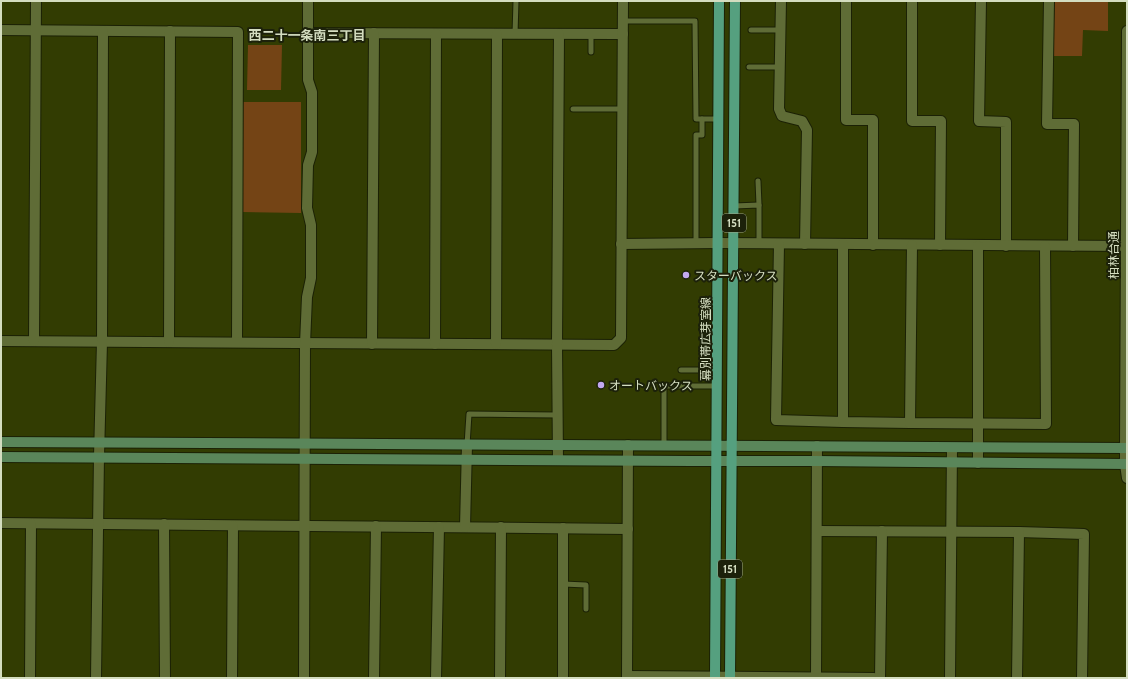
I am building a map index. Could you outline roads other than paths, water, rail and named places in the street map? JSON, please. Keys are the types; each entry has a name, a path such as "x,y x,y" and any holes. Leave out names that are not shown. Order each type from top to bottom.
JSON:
{"main road":[{"name":"幕別帯広芽室線","path":"715,677 719,1"},
{"name":"151","path":"730,677 735,1"}],"street":[{"path":"34,342 36,1"},
{"path":"304,678 305,344 307,297 311,278 312,225 307,208 308,165 312,152 312,92 308,80 308,1"},
{"path":"1,341 614,345 621,338 623,1"},
{"path":"781,1 779,109 782,116 802,121 807,130 805,244"},
{"path":"846,1 846,120 873,120 873,245"},
{"path":"912,1 912,121 941,121 940,246"},
{"path":"981,1 979,121 1006,122 1006,246"},
{"path":"1049,1 1047,124 1074,124 1073,246"},
{"path":"1,30 238,32 237,342"},
{"path":"96,678 102,342 103,31"},
{"path":"169,342 170,31"},
{"name":"柏林台通","path":"1127,31 1127,478"},
{"path":"307,33 623,34"},
{"path":"372,344 374,33"},
{"path":"435,344 436,34"},
{"path":"496,344 497,34"},
{"path":"558,460 557,345 559,34"},
{"path":"621,244 759,243 940,246 1126,246"},
{"path":"779,244 776,420 910,423 1046,424 1045,246"},
{"path":"842,422 843,244"},
{"path":"910,423 912,245"},
{"path":"978,246 978,463"},
{"path":"1,442 1126,448"},
{"path":"466,527 467,445"},
{"path":"628,445 627,677 874,678"},
{"path":"816,678 818,446"},
{"path":"950,678 952,448"},
{"path":"1,457 99,456 1126,464"},
{"path":"1,523 628,529"},
{"path":"30,678 32,524"},
{"path":"164,524 165,678"},
{"path":"232,678 233,526"},
{"path":"374,678 376,526"},
{"path":"436,678 439,527"},
{"path":"500,678 501,527"},
{"path":"563,528 563,678"},
{"path":"817,531 1019,532 1084,534 1082,678"},
{"path":"880,678 882,531"},
{"path":"1017,678 1019,532"}],"lane":[{"path":"515,34 516,1"},
{"path":"623,21 695,21 696,119 719,119"},
{"path":"751,30 780,30"},
{"path":"591,34 591,52"},
{"path":"749,67 780,67"},
{"path":"573,109 622,109"},
{"path":"696,243 696,135 702,135 702,119"},
{"path":"758,181 759,243"},
{"path":"734,206 759,205"},
{"path":"681,370 717,370"},
{"path":"664,445 664,386 717,386"},
{"path":"467,445 469,414 557,416"},
{"path":"563,584 586,585 586,609"}],"place":[{"name":"スターバックス","path":"686,275"},
{"name":"オートバックス","path":"601,385"}],"district":[{"name":"西二十一条南三丁目","path":"307,35"}]}
